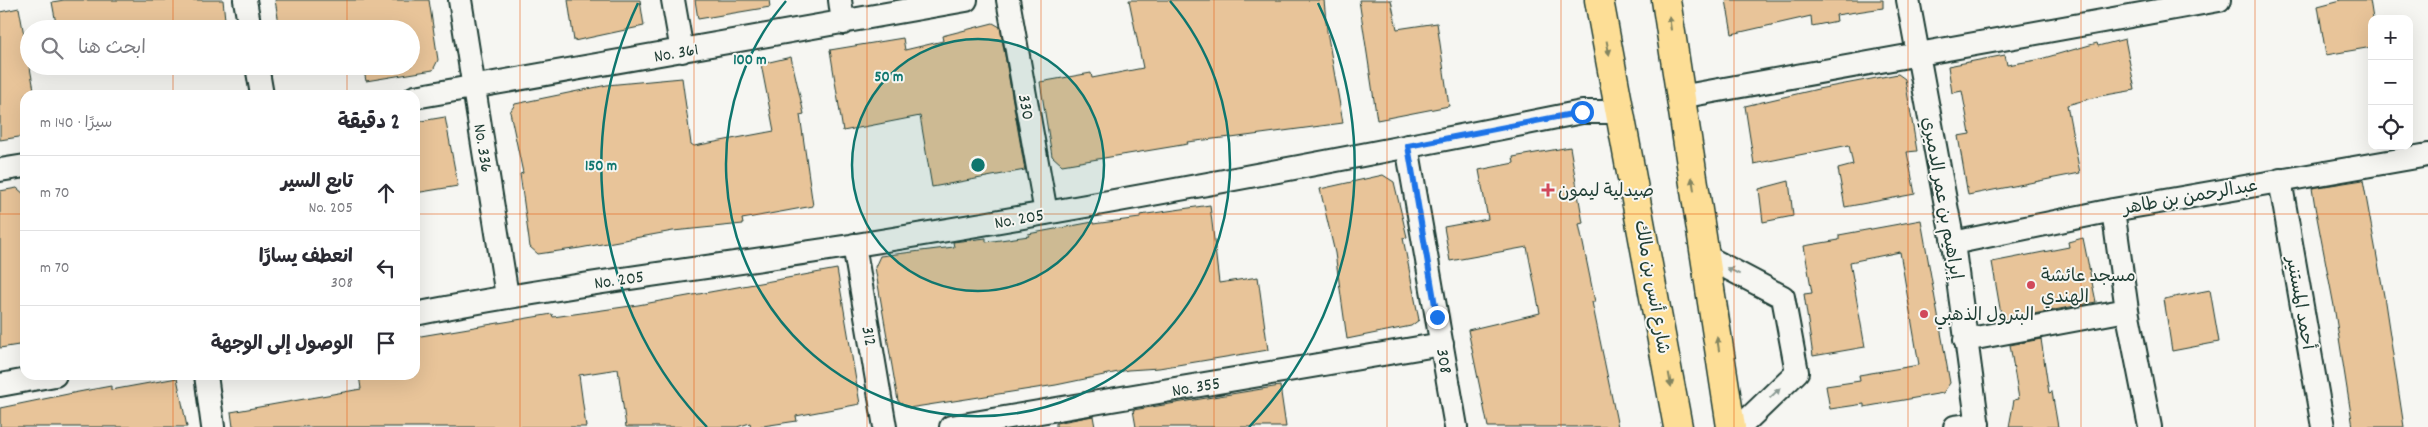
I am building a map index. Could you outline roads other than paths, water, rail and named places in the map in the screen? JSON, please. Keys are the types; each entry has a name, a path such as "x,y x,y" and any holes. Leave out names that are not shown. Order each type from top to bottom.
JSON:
{"main road":[{"name":"شارع أنس بن مالك","path":"1599,0 1678,427"},
{"path":"1666,0 1731,427"}],"street":[{"path":"245,0 248,20"},
{"name":"No. 336","path":"460,0 507,296"},
{"path":"673,0 682,52"},
{"path":"840,0 843,23"},
{"name":"No. 361","path":"420,96 682,52 966,0"},
{"name":"330","path":"1008,0 1046,213"},
{"name":"إبراهيم بن عمر الدميري","path":"1908,0 1953,243 1978,426"},
{"path":"1680,97 2219,0"},
{"path":"258,75 261,90"},
{"name":"No. 205","path":"420,313 507,296 854,245 1046,213 1582,112 1621,112"},
{"name":"308","path":"1408,146 1456,427"},
{"name":"عبدالرحمن بن طاهر","path":"1953,243 2113,210 2428,155"},
{"path":"0,170 20,167"},
{"name":"أحمد المستنير","path":"2280,180 2323,427"},
{"path":"2113,210 2127,310 2150,427"},
{"name":"312","path":"854,245 885,427"},
{"path":"1705,256 1783,297 1797,372 1740,427"},
{"path":"1965,340 2127,310"},
{"name":"No. 355","path":"951,427 1442,344"},
{"path":"0,385 28,380"},
{"path":"207,380 213,427"},
{"path":"1955,427 1978,426"}],"place":[{"name":"صيدلية ليمون","path":"1548,190"},
{"name":"مسجد عائشة الهندي","path":"2031,285"},
{"name":"البترول الذهبي","path":"1924,314"}]}
